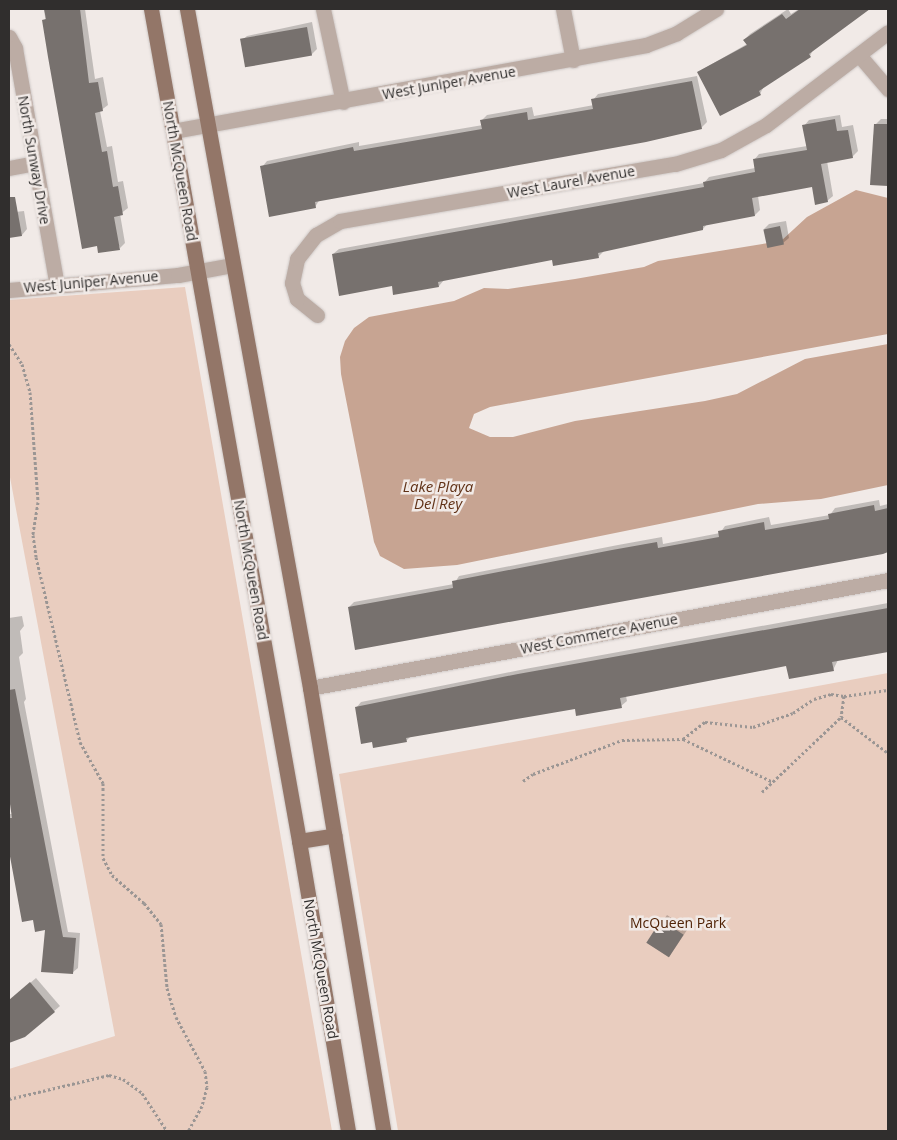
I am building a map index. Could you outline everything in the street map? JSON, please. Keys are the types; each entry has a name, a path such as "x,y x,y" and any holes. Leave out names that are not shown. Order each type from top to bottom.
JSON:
{"main road":[{"name":"North McQueen Road","path":"151,9 299,841 348,1131"},
{"path":"187,9 310,688 383,1131"},
{"path":"299,841 335,834"}],"street":[{"path":"323,9 343,102"},
{"path":"563,9 573,60"},
{"name":"West Juniper Avenue","path":"173,131 343,102 646,45 677,33 716,9"},
{"name":"West Laurel Avenue","path":"317,315 297,299 292,283 297,259 316,235 340,222 675,164 721,150 766,125 888,32"},
{"name":"North Sunway Drive","path":"9,37 15,48 57,285"},
{"path":"859,55 888,89"},
{"path":"9,168 35,162"},
{"name":"West Juniper Avenue","path":"9,290 233,265"},
{"name":"West Commerce Avenue","path":"310,688 888,580"}],"path":[{"path":"9,344 22,364 30,392 38,502 33,535 36,557 80,742 103,784 103,858 112,874 144,903 161,924 166,988 176,1017 205,1071 207,1087 202,1106 188,1131"},
{"path":"683,739 705,722 753,727 793,713 814,699 831,694 844,696 888,690"},
{"path":"762,792 841,717 844,696"},
{"path":"841,717 888,753"},
{"path":"523,782 533,774 622,740 683,739 773,782"},
{"path":"9,1099 109,1074 123,1079 142,1093 167,1131"}],"green space":[{"path":"185,287 332,1131 9,1131 9,1069 115,1036 9,472 9,300"},
{"name":"McQueen Park","path":"888,673 888,1131 398,1131 339,774"}],"water":[{"name":"Lake Playa Del Rey","path":"856,190 888,198 888,334 490,407 474,414 469,428 490,437 513,437 575,421 705,401 737,394 805,359 888,344 888,485 821,499 758,504 457,565 404,569 380,556 374,542 341,374 340,357 345,341 354,328 369,317 454,301 484,288 508,289 575,279 644,267 658,261 781,241 807,217"}],"building":[{"path":"44,9 80,9 89,83 98,82 103,111 95,113 102,152 107,151 113,187 118,186 123,215 114,217 120,250 98,253 97,246 82,249 42,20 46,19"},
{"path":"800,9 870,9 809,54 811,57 759,91 761,95 720,116 697,72 747,45 743,40 782,14 786,19"},
{"path":"307,27 312,56 245,67 240,39"},
{"path":"692,81 702,129 646,142 315,202 316,208 269,217 260,166 353,147 354,151 482,129 480,120 527,112 528,120 593,109 591,99"},
{"path":"835,119 837,131 848,130 853,158 821,164 828,202 815,205 812,187 752,198 755,216 703,226 703,230 598,253 599,258 553,266 552,260 438,282 439,287 393,295 392,286 339,296 332,254 704,187 703,182 755,172 753,159 807,150 802,125"},
{"path":"874,124 888,124 888,186 870,185"},
{"path":"9,197 15,197 22,236 9,238"},
{"path":"780,226 784,245 767,248 763,230"},
{"path":"874,505 875,511 888,508 888,552 883,554 355,650 348,607 453,588 452,581 657,542 658,548 719,537 718,531 764,522 765,530 829,519 828,514"},
{"path":"888,608 888,652 832,662 834,671 789,679 786,666 620,698 622,708 576,716 575,709 406,738 407,742 373,748 372,742 361,744 355,707 518,674"},
{"path":"15,689 63,937 76,938 73,974 41,972 45,930 35,932 33,920 22,922 9,851 9,818 12,818 9,797 9,690"},
{"path":"661,920 684,935 669,957 646,943"},
{"path":"30,982 55,1012 25,1037 9,1043 9,1000"}]}
